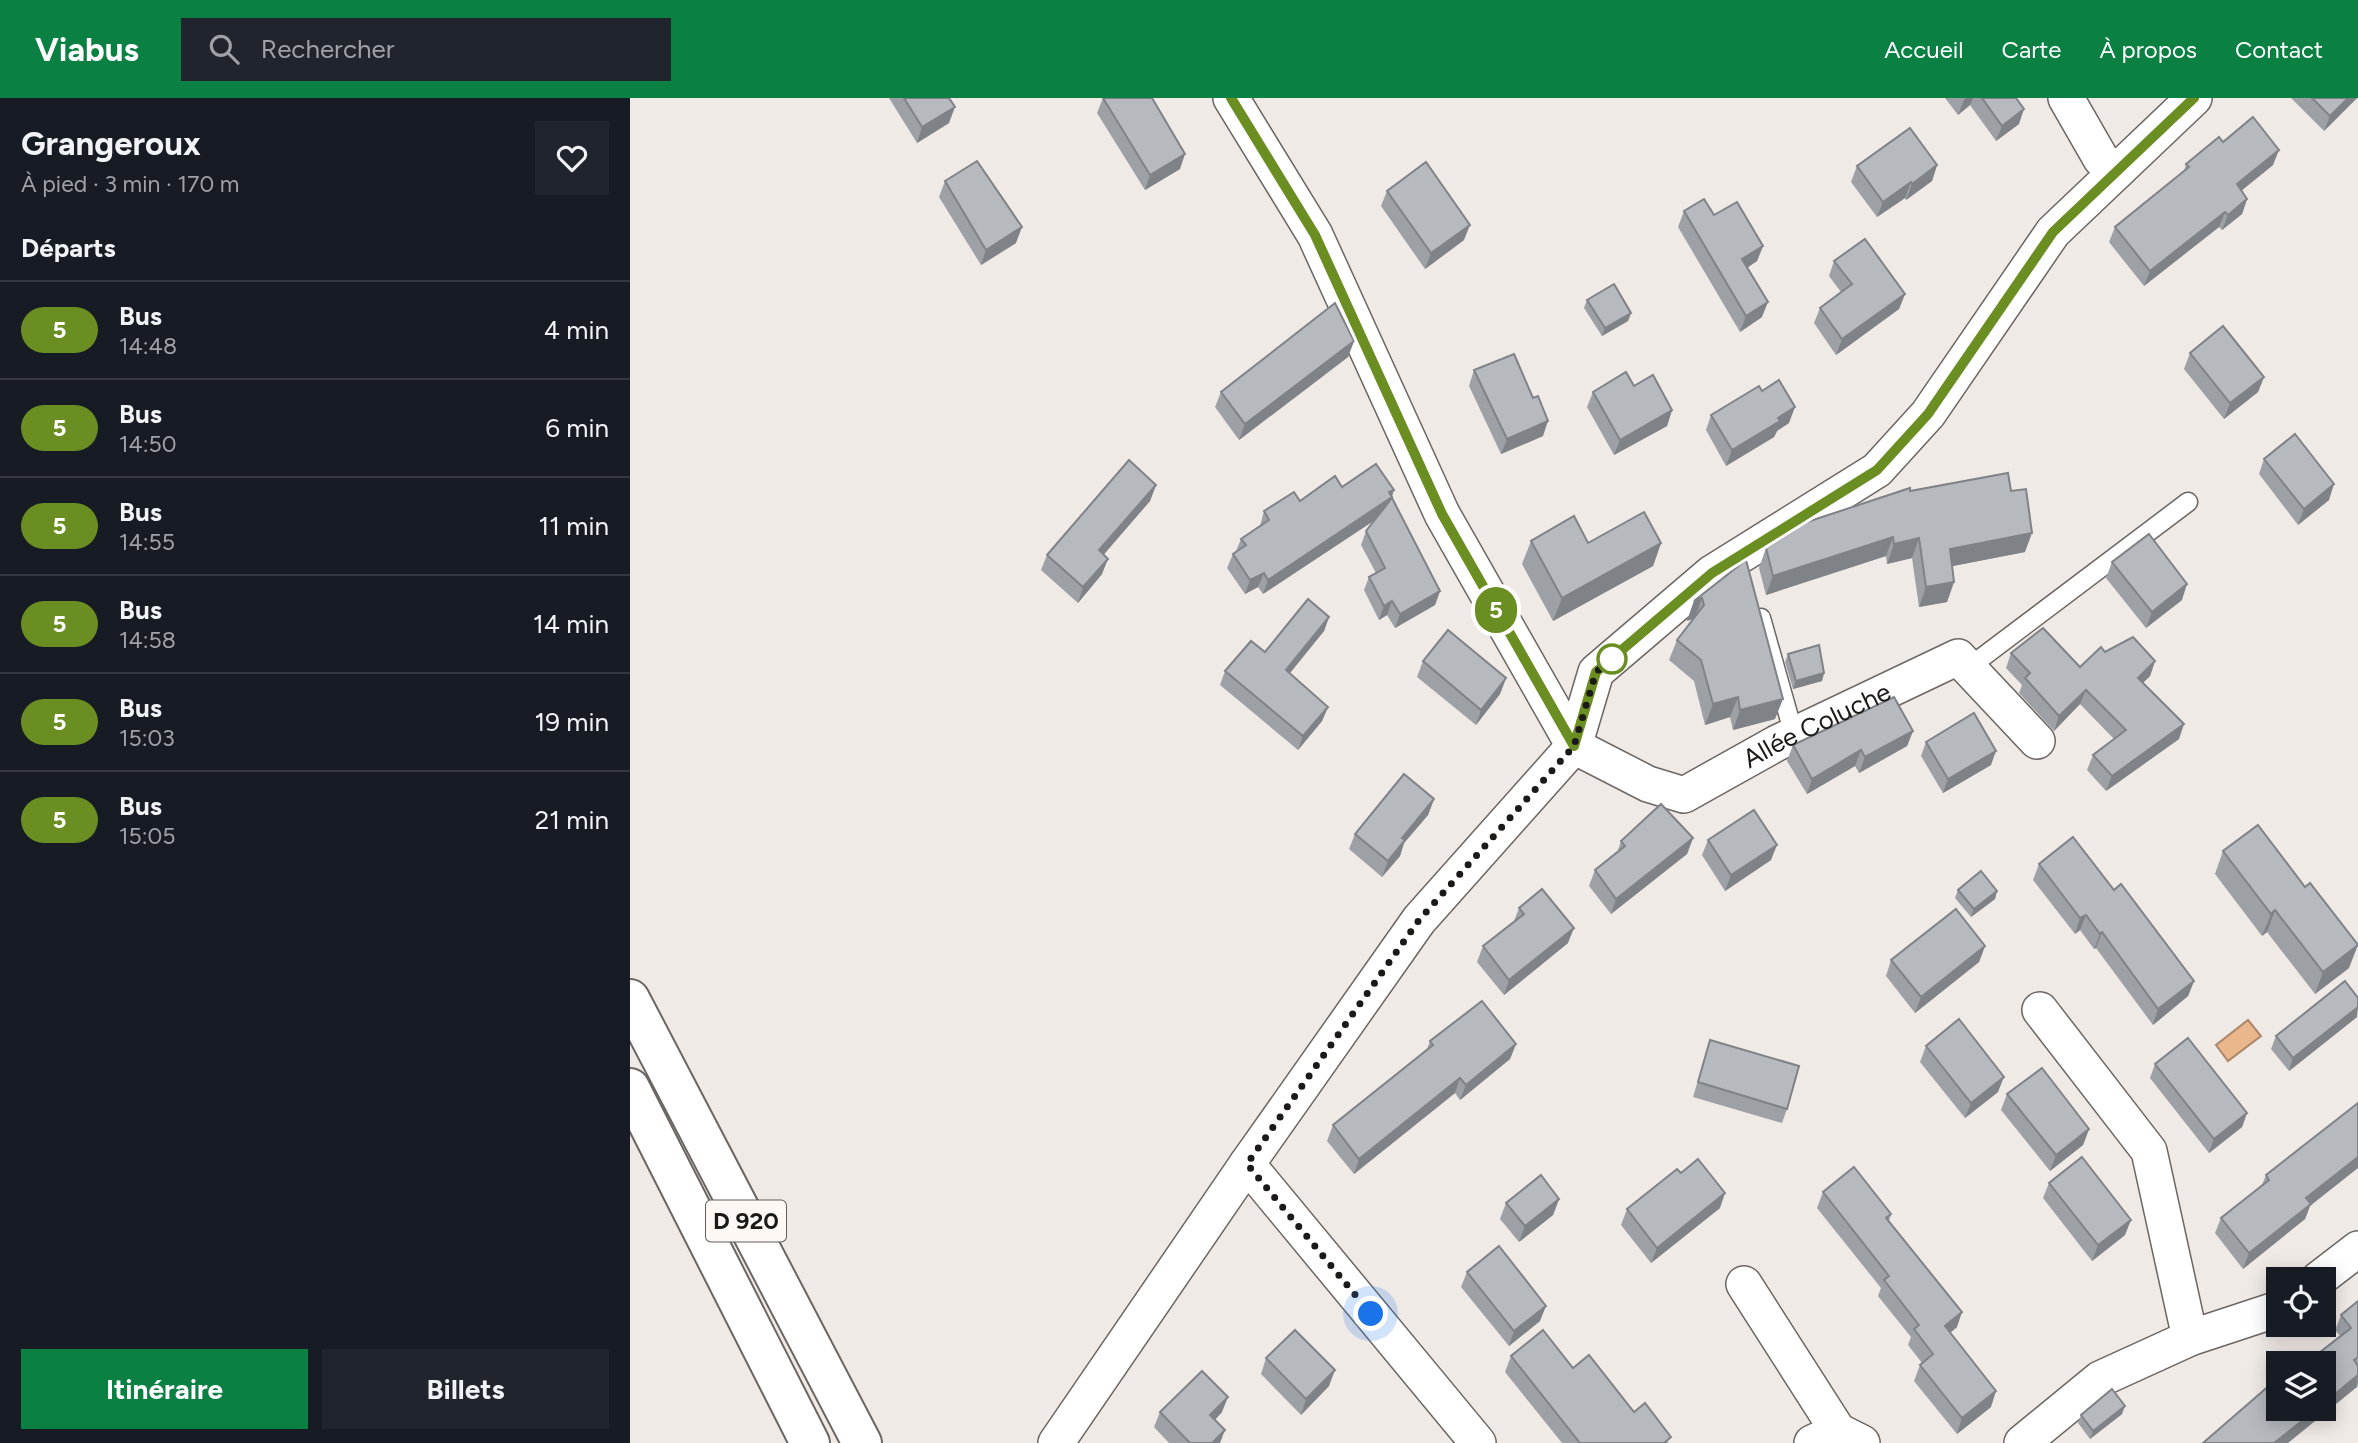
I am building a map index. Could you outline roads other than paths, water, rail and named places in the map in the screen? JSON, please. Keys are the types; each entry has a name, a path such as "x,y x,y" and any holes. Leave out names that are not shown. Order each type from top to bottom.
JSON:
{"highway":[{"name":"D 920","path":"630,999 862,1443"},
{"name":"D 920","path":"630,1088 810,1443"}],"street":[{"path":"1231,98 1315,235 1442,514 1574,746"},
{"path":"2066,98 2101,159 2116,172"},
{"path":"1056,1443 1247,1164 1419,920 1574,746 1596,672 1712,573 1745,561 1877,470 1928,414 2053,232 2194,98"},
{"name":"Allée Coluche","path":"1574,746 1648,784 1684,795 1794,735 1958,657 1968,668"},
{"path":"1968,668 2037,741"},
{"path":"2040,1010 2149,1152 2190,1338"},
{"path":"1247,1164 1478,1443"},
{"path":"2335,1267 2358,1249"},
{"path":"1744,1284 1838,1439"},
{"path":"2022,1443 2100,1379 2190,1338 2266,1313"}],"lane":[{"path":"1968,668 2188,502"},
{"path":"1758,606 1794,735"}]}
